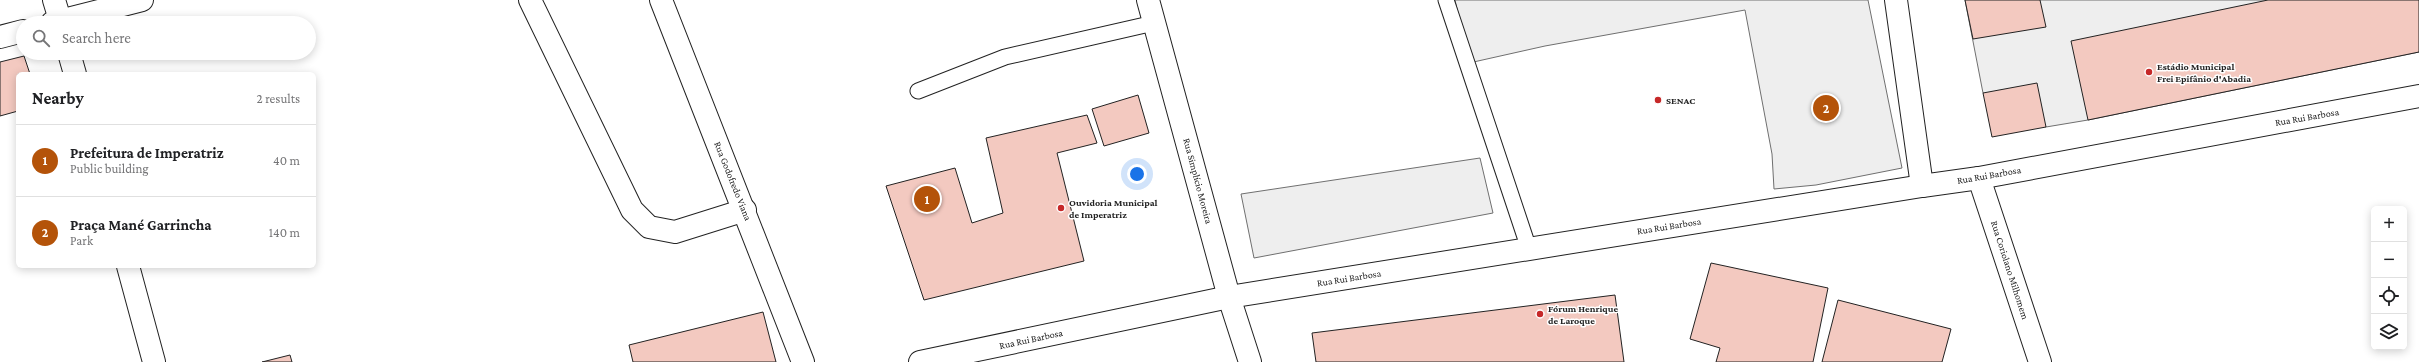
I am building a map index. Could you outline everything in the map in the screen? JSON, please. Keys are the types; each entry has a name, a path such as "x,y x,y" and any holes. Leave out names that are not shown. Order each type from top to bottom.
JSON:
{"street":[{"path":"54,0 57,16"},
{"path":"81,16 142,0"},
{"path":"530,0 632,210 649,227 675,232 745,210"},
{"name":"Rua Godofredo Viana","path":"661,0 745,210 803,362"},
{"name":"Rua Simplício Moreira","path":"1148,0 1229,297 1250,362"},
{"path":"1896,0 1922,186"},
{"path":"0,37 16,33"},
{"path":"71,60 74,72"},
{"name":"Rua Rui Barbosa","path":"920,362 1229,297 1529,248 1979,178 2419,96"},
{"name":"Rua Coriolano Milhomem","path":"1979,178 2040,362"},
{"path":"129,268 154,362"}],"lane":[{"path":"1446,0 1529,248"},
{"path":"918,91 1005,57 1154,22"}],"shaded area":[{"path":"1455,0 1868,0 1902,168 1816,185 1774,189 1772,154 1745,10 1545,46 1469,63"},
{"name":"Estádio Municipal Frei Epifânio d'Abadia","path":"1965,0 2419,0 2419,52 2088,120 2046,127 1983,93"},
{"path":"1480,158 1493,213 1254,258 1241,194"}],"building":[{"path":"1965,0 2040,0 2046,27 1973,39"},
{"name":"Estádio Municipal Frei Epifânio d'Abadia","path":"2268,0 2419,0 2419,52 2088,120 2071,41"},
{"path":"16,58 16,60 25,60 29,72 16,72 16,112 0,116 0,62"},
{"path":"2037,83 2046,127 1992,137 1983,93"},
{"path":"1138,95 1149,133 1104,146 1092,109"},
{"path":"1087,115 1097,143 1057,153 1084,261 924,300 886,186 955,168 972,223 1003,213 986,138"},
{"path":"1711,263 1828,288 1813,362 1716,362 1720,348 1690,339"},
{"name":"Fórum Henrique de Laroque","path":"1615,295 1624,362 1316,362 1312,333"},
{"path":"1838,300 1951,329 1942,362 1822,362"},
{"path":"763,312 776,362 633,362 629,345"},
{"path":"290,355 292,362 262,362"}],"place":[{"name":"Estádio Municipal Frei Epifânio d'Abadia","path":"2149,72"},
{"name":"SENAC","path":"1658,100"},
{"name":"Praça Mané Garrincha","path":"1826,108"},
{"name":"Prefeitura de Imperatriz","path":"927,199"},
{"name":"Ouvidoria Municipal de Imperatriz","path":"1061,208"},
{"name":"Fórum Henrique de Laroque","path":"1540,314"}]}
